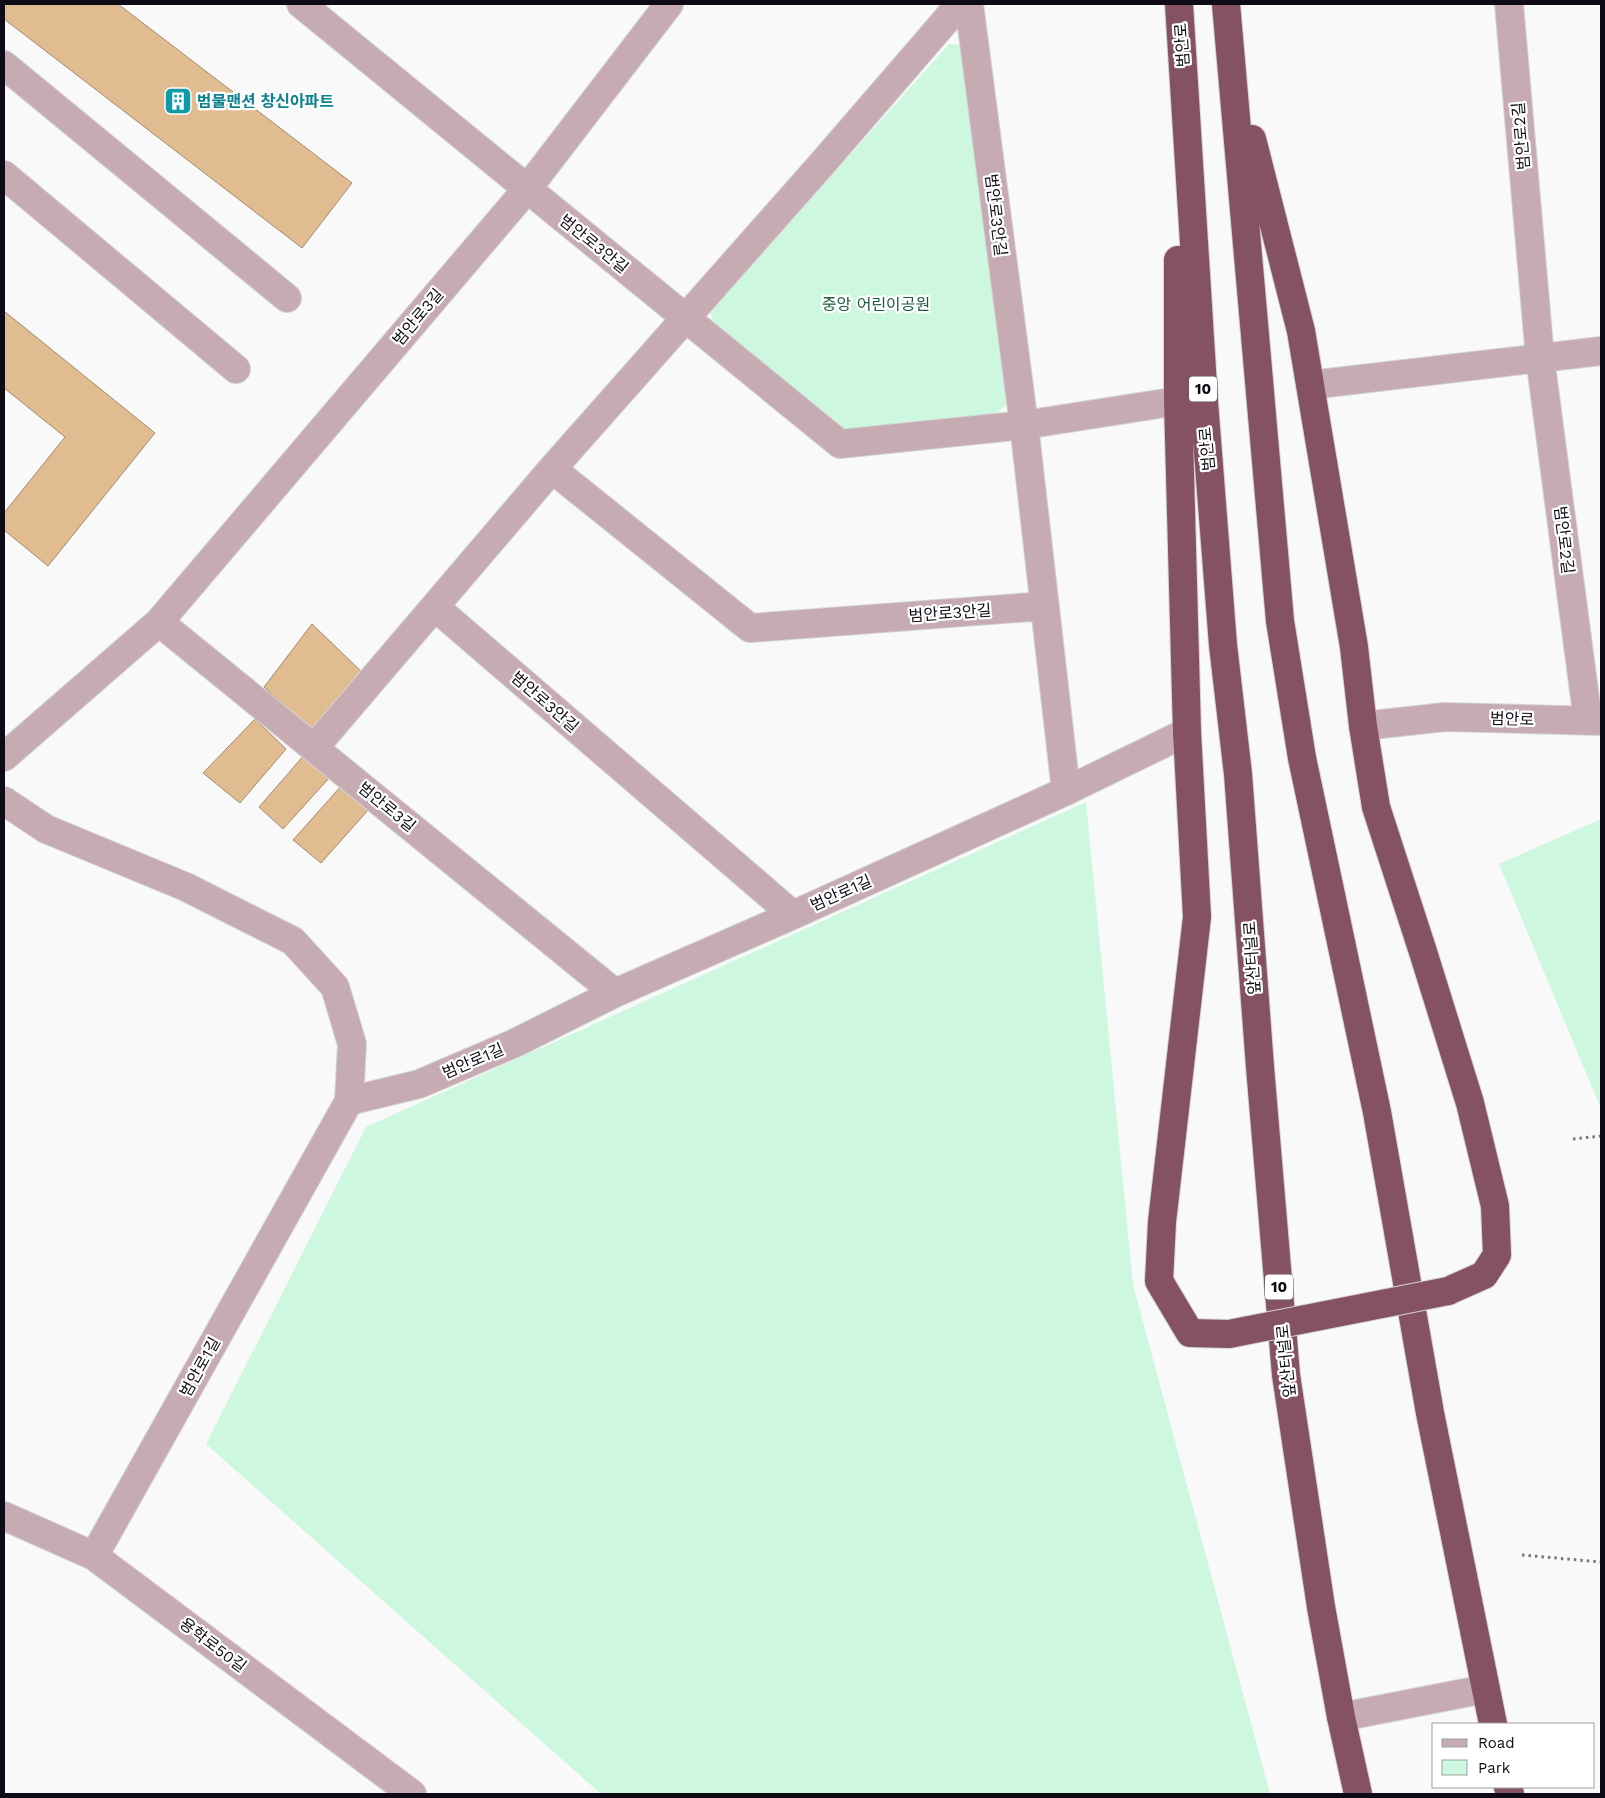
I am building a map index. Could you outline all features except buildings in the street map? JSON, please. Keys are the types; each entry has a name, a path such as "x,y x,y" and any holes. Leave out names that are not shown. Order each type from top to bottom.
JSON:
{"highway":[{"path":"1179,4 1178,401 1187,732 1197,917 1162,1222 1159,1281 1190,1333 1229,1334 1448,1291 1484,1275 1497,1255 1495,1206 1470,1103 1376,807 1363,726 1354,647 1301,331 1231,57"},
{"name":"범안로","path":"1179,4 1204,402 1223,645 1238,774"},
{"path":"1226,4 1280,621 1302,758 1377,1112 1430,1413 1493,1723"},
{"name":"앞산터널로","path":"1238,774 1286,1375 1322,1607 1341,1717 1358,1794"}],"street":[{"name":"범안로3안길","path":"301,4 840,444 1024,425"},
{"name":"범안로3길","path":"4,757 159,622 526,189 669,4"},
{"path":"314,748 552,469 822,165 960,4"},
{"name":"범안로3안길","path":"969,4 1024,425 1066,791"},
{"name":"범안로2길","path":"1509,4 1540,358 1595,721"},
{"path":"4,65 288,298"},
{"path":"4,175 236,369"},
{"path":"1310,385 1601,351"},
{"path":"1024,425 1178,401"},
{"name":"범안로3안길","path":"552,469 750,628 1044,606"},
{"name":"범안로3안길","path":"435,607 793,915"},
{"name":"범안로3길","path":"159,622 615,993"},
{"name":"범안로","path":"1363,726 1445,717 1595,721"},
{"path":"1066,791 1187,732"},
{"name":"범안로1길","path":"94,1556 349,1101 419,1084 515,1043 615,993 793,915 1066,791"},
{"path":"4,801 46,829 186,888 293,941 335,987 352,1044 349,1101"},
{"name":"용학로50길","path":"4,1516 94,1556 412,1794"},
{"path":"1341,1717 1485,1688"}],"path":[{"path":"1573,1139 1601,1136"},
{"path":"1522,1556 1601,1562"}],"green space":[{"name":"중앙 어린이공원","path":"949,44 960,45 1007,404 995,415 843,430 713,321 710,312"},
{"path":"1086,802 1133,1285 1270,1794 601,1794 206,1444 366,1127"},
{"path":"1601,819 1601,1109 1499,864"}],"place":[{"name":"범물맨션 창신아파트","path":"178,101"}]}
